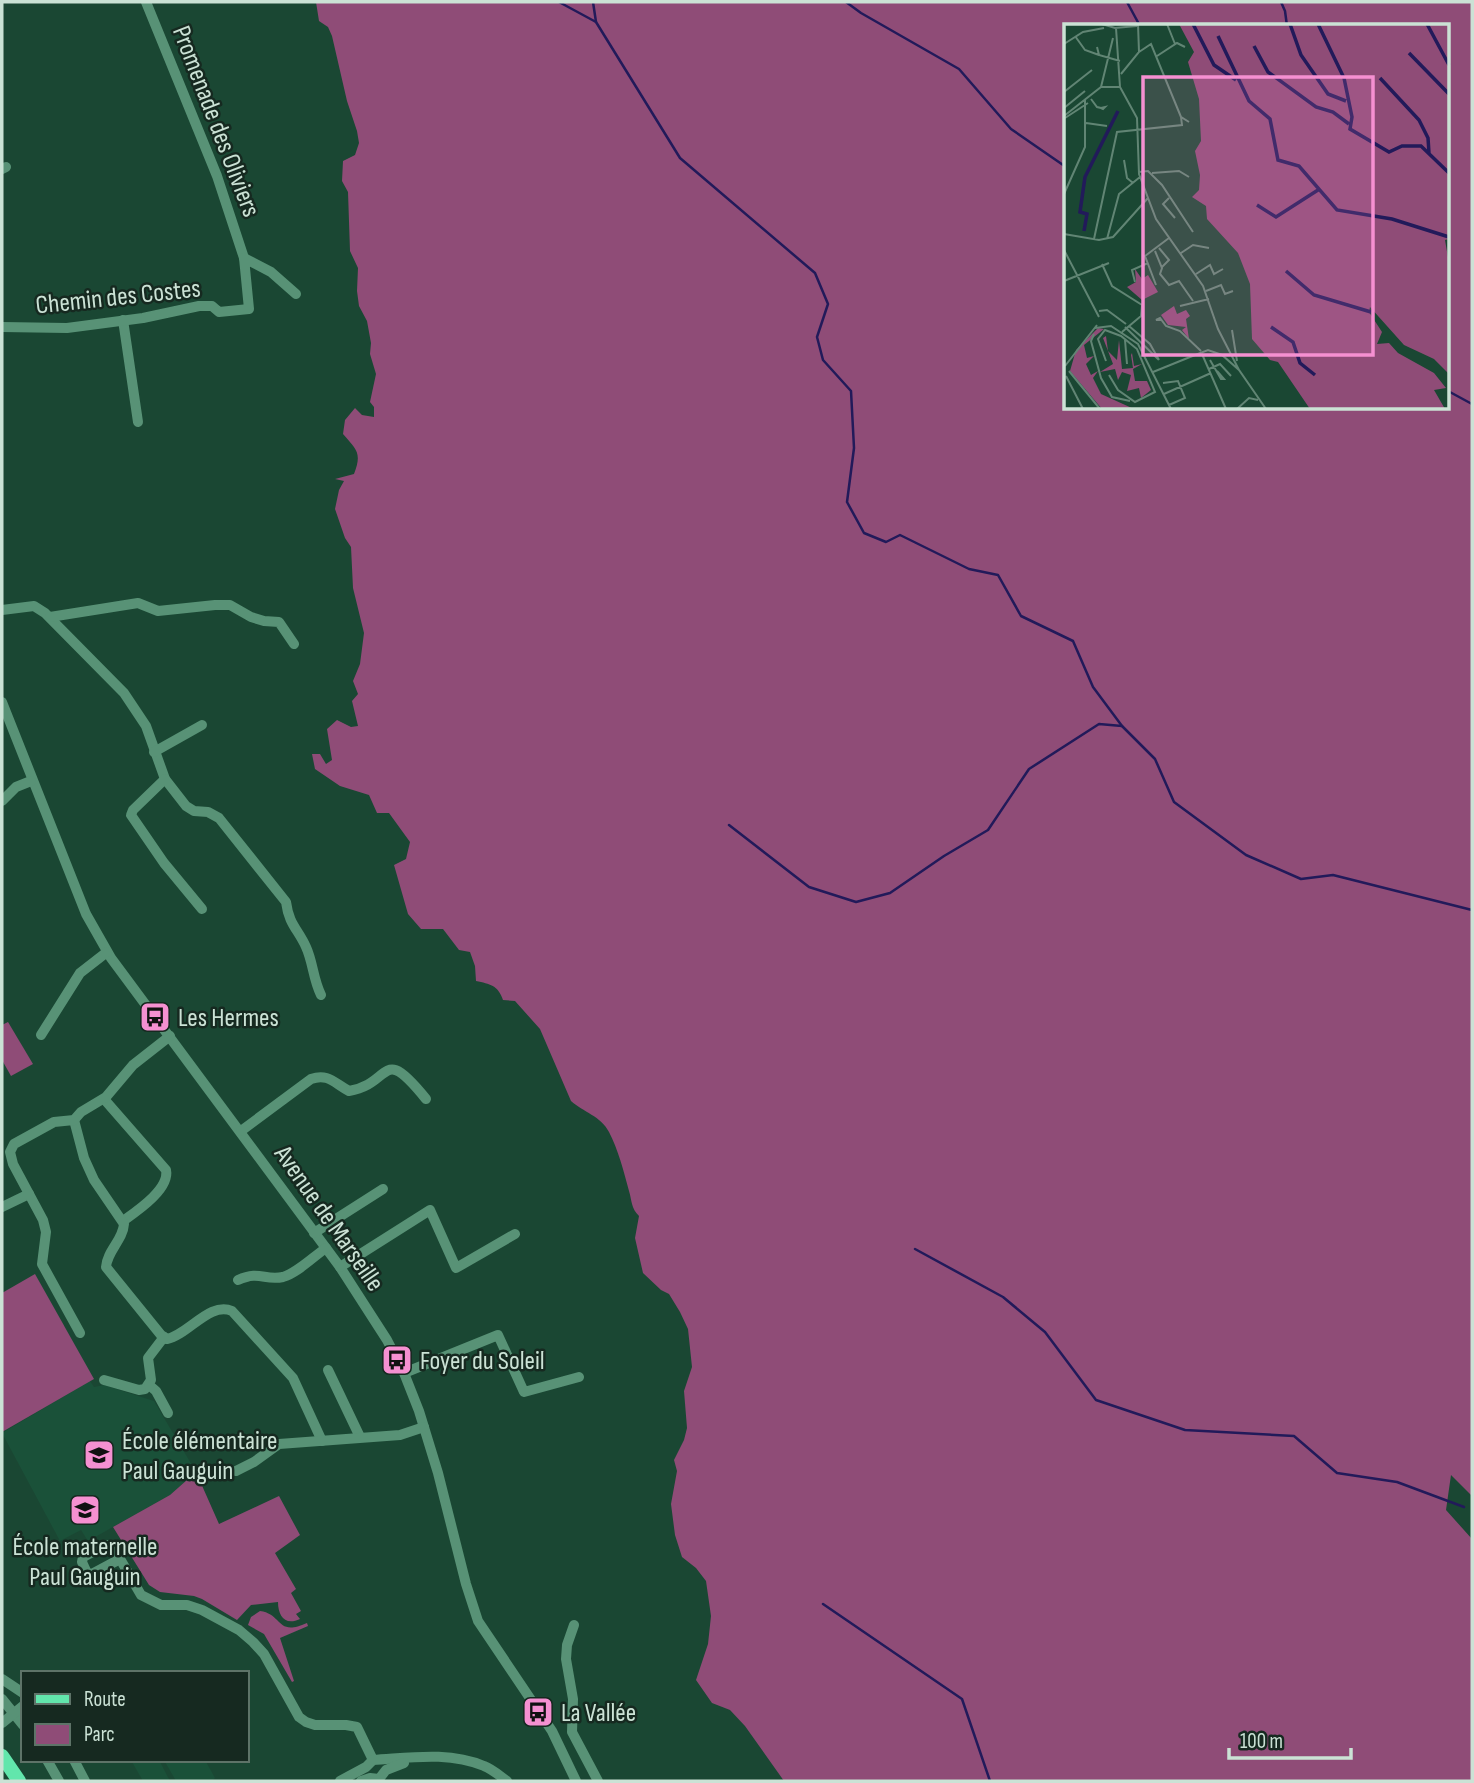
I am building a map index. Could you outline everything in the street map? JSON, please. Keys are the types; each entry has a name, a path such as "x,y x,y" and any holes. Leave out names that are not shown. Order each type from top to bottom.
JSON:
{"main road":[{"path":"2,1756 19,1781"}],"street":[{"name":"Promenade des Oliviers","path":"146,2 217,176 244,258"},
{"path":"244,258 271,272 296,294"},
{"name":"Chemin des Costes","path":"2,327 67,328 199,306 212,306 219,312 249,309 244,258"},
{"path":"123,320 138,422"},
{"path":"50,617 138,603 158,611 230,606 251,617 279,622 294,644"},
{"path":"2,610 34,606 50,617 124,693 146,726 165,779 186,806 194,811 208,811 219,818 286,902 288,914 307,947 314,982 321,995"},
{"name":"Avenue de Marseille","path":"2,702 31,781 86,914 107,952 340,1267 387,1340 404,1374 424,1427 478,1621 552,1731 576,1781"},
{"path":"154,752 202,726"},
{"path":"165,779 131,815 164,863 202,909"},
{"path":"2,801 16,787 31,781"},
{"path":"41,1035 80,973 107,952"},
{"path":"80,1333 42,1264 46,1232 43,1220 13,1164 10,1152 14,1143 54,1122 74,1119 104,1098 133,1065 170,1037"},
{"path":"241,1131 318,1076 327,1077 349,1091 358,1089 381,1073 395,1070 408,1076 426,1098"},
{"path":"104,1098 168,1175 147,1203 122,1221"},
{"path":"74,1119 84,1158 94,1180 122,1221 124,1232 107,1259 106,1267 164,1337"},
{"path":"314,1233 383,1189"},
{"path":"2,1207 29,1194"},
{"path":"340,1267 430,1210 456,1268 515,1234"},
{"path":"238,1280 258,1274 269,1277 285,1276 326,1248"},
{"path":"164,1337 175,1337 215,1310 225,1308 232,1311 293,1378 322,1441"},
{"path":"404,1374 498,1335 524,1392 579,1377"},
{"path":"149,1385 151,1373 148,1358 164,1337"},
{"path":"328,1370 360,1437"},
{"path":"104,1380 139,1390 149,1385"},
{"path":"149,1385 156,1391 168,1413"},
{"path":"236,1471 279,1444 400,1435 424,1427"},
{"path":"120,1559 141,1595 150,1601 161,1605 195,1607 239,1630 264,1654 299,1717 315,1725 357,1727 375,1772"},
{"path":"574,1625 567,1645 566,1659 573,1699 572,1732 598,1781"},
{"path":"2,1679 21,1692"},
{"path":"2,1699 18,1709 2,1723"},
{"path":"340,1781 375,1772 415,1755 458,1759 485,1766 507,1781"},
{"path":"48,1762 59,1781"},
{"path":"75,1762 85,1781"}],"shaded area":[{"name":"École élémentaire Paul Gauguin","path":"90,1381 94,1387 104,1385 154,1401 196,1472 170,1495 88,1541 81,1530 60,1541 2,1433"},
{"path":"132,1762 160,1762 170,1781 143,1781"},
{"path":"165,1762 206,1762 215,1778 212,1781 176,1781"}],"green space":[{"path":"316,2 1472,2 1472,1496 1451,1475 1446,1510 1472,1539 1472,1781 784,1781 745,1726 730,1710 712,1703 696,1680 708,1644 711,1616 706,1581 696,1568 682,1557 675,1535 671,1504 677,1471 674,1460 687,1428 684,1391 692,1367 688,1329 669,1294 643,1273 635,1238 639,1216 633,1207 615,1146 606,1127 571,1101 540,1029 515,1001 503,1000 493,986 476,981 470,952 459,950 443,929 421,929 408,914 394,865 406,859 410,842 389,813 377,813 369,795 340,786 315,769 312,754 320,754 326,764 332,760 327,729 337,720 351,727 358,726 352,701 358,694 353,681 360,664 364,633 353,588 351,547 335,509 344,481 335,479 354,474 358,456 343,434 345,420 355,408 362,415 374,417 374,407 370,402 376,374 370,354 367,321 359,306 358,268 350,251 348,192 342,181 343,161 355,155 359,143 328,27 319,21"},
{"path":"8,1022 33,1064 11,1076 2,1060 2,1025"},
{"path":"35,1274 94,1379 2,1432 2,1293"},
{"path":"196,1472 219,1524 279,1496 300,1535 275,1553 296,1589 291,1593 301,1611 296,1614 300,1619 290,1621 283,1618 278,1602 251,1605 237,1620 202,1599 160,1592 149,1585 113,1527 170,1495"},
{"path":"260,1611 273,1616 285,1626 297,1627 307,1623 308,1626 280,1638 294,1681 292,1682 264,1634 248,1625 251,1617"}],"waterway":[{"path":"559,2 596,22"},
{"path":"593,2 596,22 680,158 815,273 828,304 817,337 823,360 851,391 854,448 847,502 864,533 886,542 900,535 969,569 998,575 1021,616 1073,641 1093,687 1122,726 1155,759 1174,802 1246,855 1301,879 1333,875 1472,910"},
{"path":"846,2 959,69 1011,129 1064,166"},
{"path":"1127,2 1139,24"},
{"path":"1281,2 1287,24"},
{"path":"1450,392 1472,404"},
{"path":"729,825 809,887 856,902 890,893 988,830 1029,769 1099,724 1122,726"},
{"path":"915,1249 1003,1297 1045,1332 1096,1400 1185,1430 1294,1436 1337,1473 1397,1482 1464,1507"},
{"path":"823,1604 962,1699 990,1781"}],"place":[{"name":"Les Hermes","path":"155,1017"},
{"name":"Foyer du Soleil","path":"397,1360"},
{"name":"École élémentaire Paul Gauguin","path":"99,1455"},
{"name":"École maternelle Paul Gauguin","path":"85,1510"},
{"name":"La Vallée","path":"538,1712"}]}
